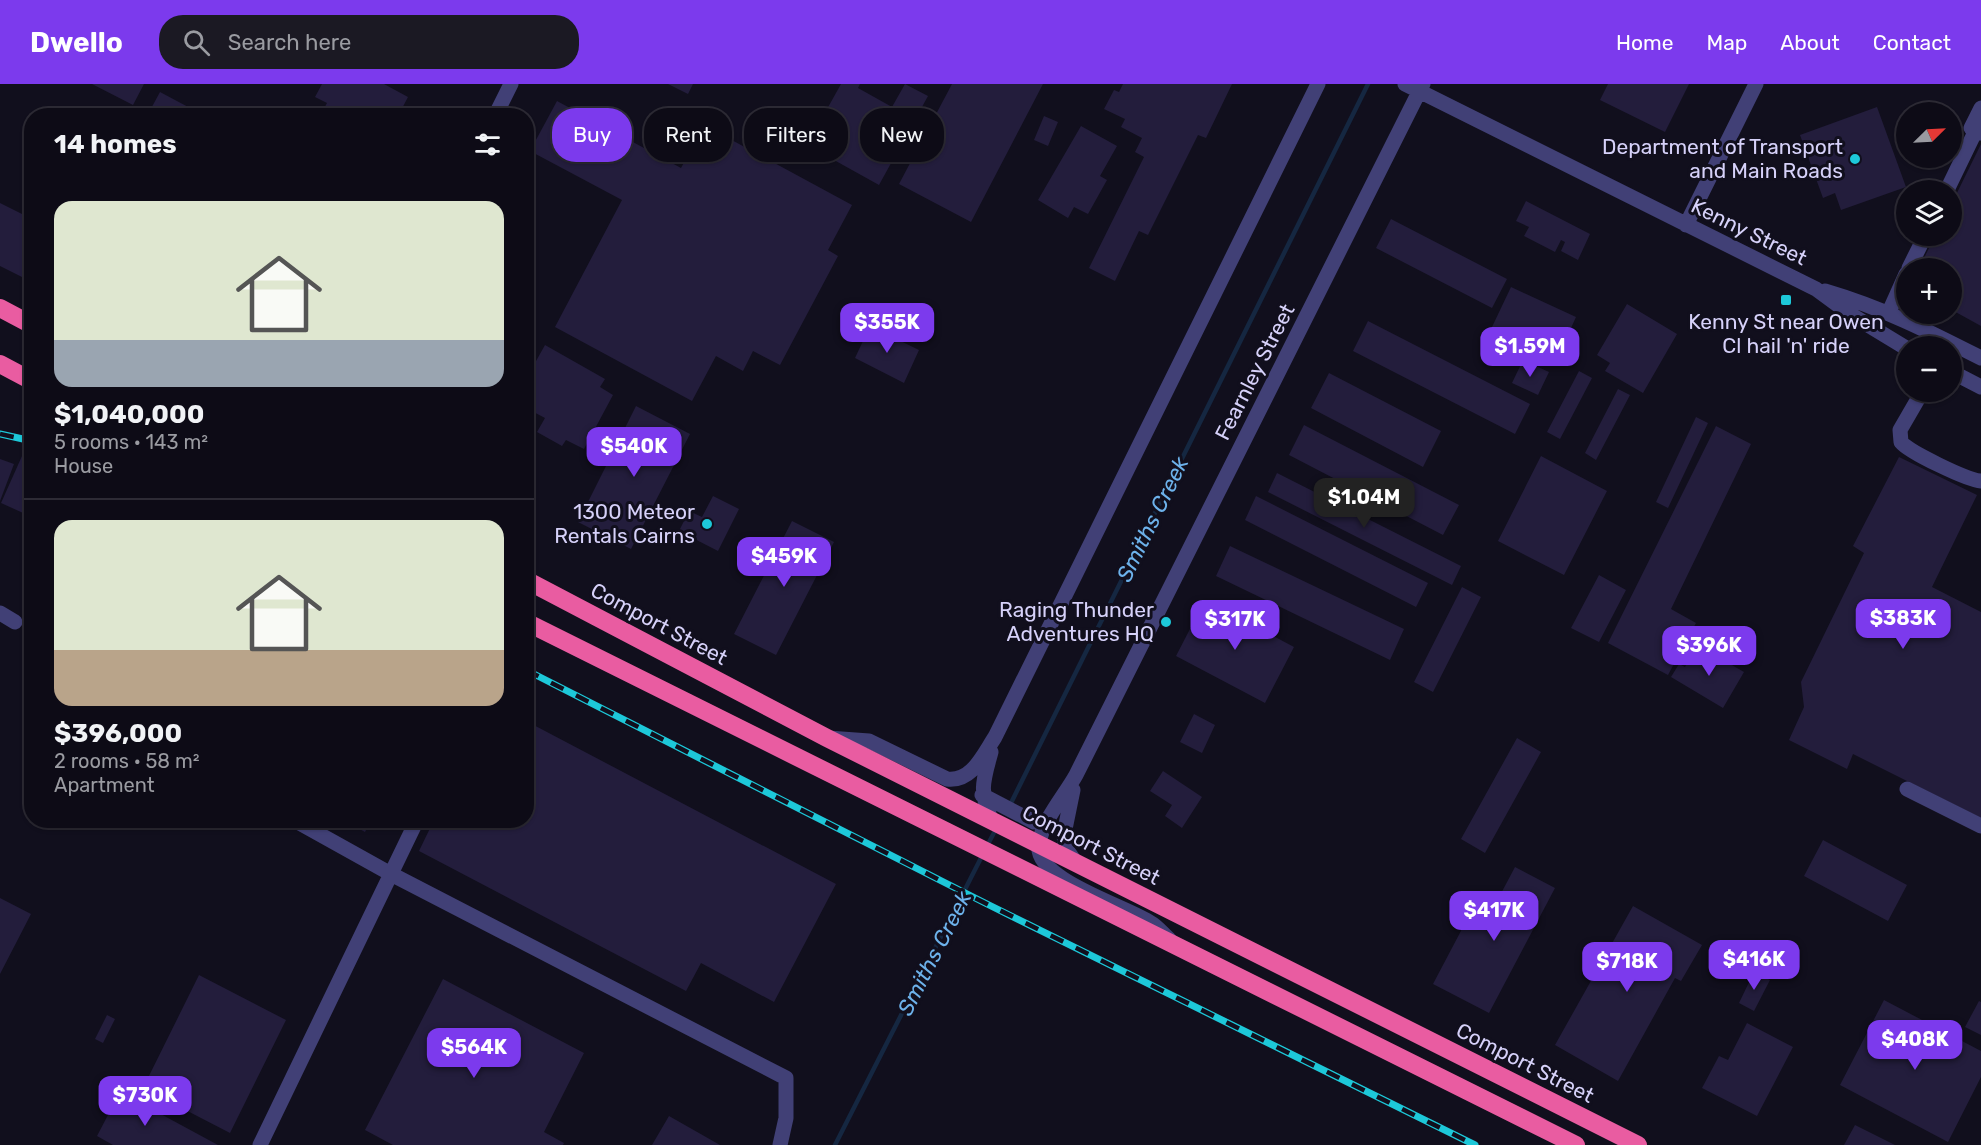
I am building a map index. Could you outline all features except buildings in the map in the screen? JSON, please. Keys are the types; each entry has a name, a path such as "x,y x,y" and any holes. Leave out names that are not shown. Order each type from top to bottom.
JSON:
{"highway":[{"path":"0,308 24,321"},
{"path":"0,364 24,377"},
{"path":"0,369 24,378"},
{"name":"Comport Street","path":"534,584 827,738 984,807 1016,832 1039,844 1638,1145"},
{"path":"534,626 1576,1145"}],"street":[{"path":"499,108 511,84"},
{"path":"827,738 869,741 953,779 973,770 994,737 1318,84"},
{"name":"Kenny Street","path":"1405,84 1421,88 1686,225 1816,289 1889,312 1981,358"},
{"path":"1686,225 1756,84"},
{"name":"Fearnley Street","path":"1039,844 1047,821 1076,775 1421,88"},
{"path":"1953,180 1979,132 1971,128 1981,108"},
{"name":"Kenny Street","path":"1816,289 1850,314 1896,342"},
{"path":"1889,312 1896,296"},
{"path":"1962,378 1980,389"},
{"path":"1916,402 1900,430 1901,442 1967,478 1981,481"},
{"path":"0,613 15,622"},
{"path":"994,737 982,789 984,807 1034,822 1047,821"},
{"name":"Fearnley Street","path":"1076,775 1064,834 1065,847 1077,863"},
{"path":"1907,789 1981,826"},
{"path":"308,828 391,874 786,1078 786,1118 780,1145"},
{"path":"260,1145 413,828"},
{"path":"1039,844 1041,859 1055,874 1152,923 1179,949"}],"waterway":[{"name":"Smiths Creek","path":"1009,807 1368,84"},
{"name":"Smiths Creek","path":"987,846 997,827"},
{"name":"Smiths Creek","path":"835,1145 983,854"}],"railway":[{"path":"0,434 24,439"},
{"path":"534,674 983,902 1475,1145"}],"place":[{"name":"Department of Transport and Main Roads","path":"1855,159"},
{"name":"Kenny St near Owen Cl hail 'n' ride","path":"1786,300"},
{"name":"1300 Meteor Rentals Cairns","path":"707,524"},
{"name":"Raging Thunder Adventures HQ","path":"1166,622"}]}
